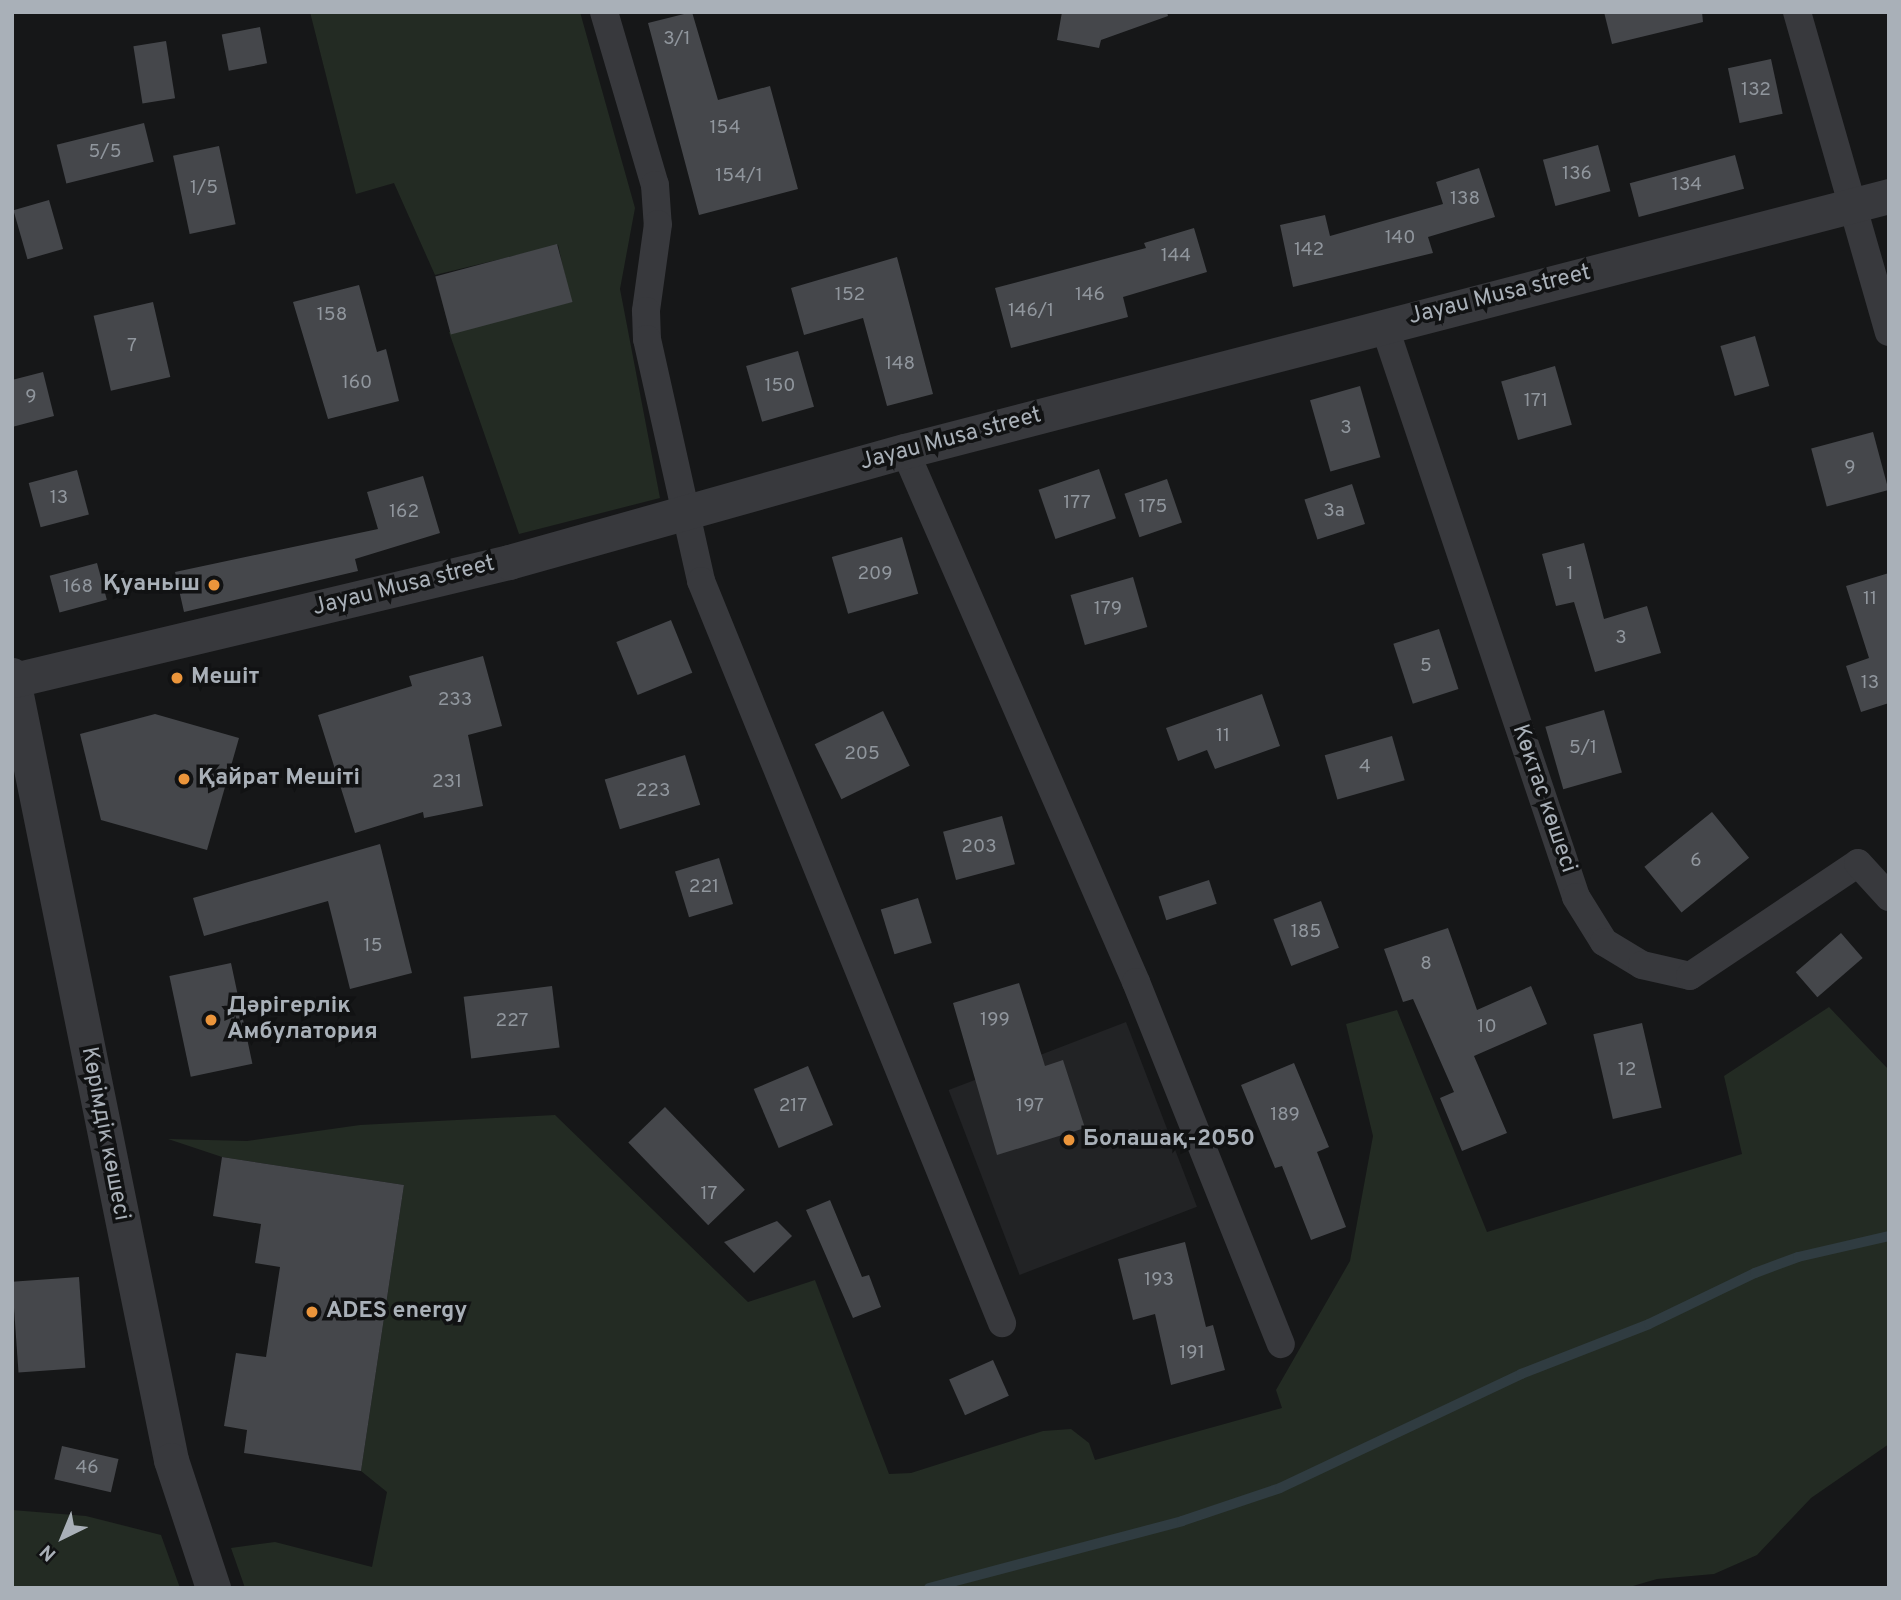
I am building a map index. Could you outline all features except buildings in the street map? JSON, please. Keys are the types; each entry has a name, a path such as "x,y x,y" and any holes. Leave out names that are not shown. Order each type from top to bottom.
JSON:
{"street":[{"path":"604,12 655,186 658,224 646,311 647,339 701,581 1002,1323"},
{"path":"1797,12 1889,332"},
{"name":"Jayau Musa street","path":"13,678 509,562 905,452 1384,325 1889,196"},
{"name":"Көктас көшесі","path":"1384,325 1576,897 1604,942 1642,965 1690,976 1858,863 1889,897"},
{"path":"905,452 1136,982 1281,1344"},
{"name":"Көрімдік көшесі","path":"13,678 170,1460 213,1588"}],"shaded area":[{"path":"310,12 580,12 635,208 620,289 660,498 519,534 449,332 571,302 558,245 435,275 394,183 356,194"},
{"path":"1829,1007 1889,1070 1889,1444 1811,1498 1757,1555 1714,1574 1657,1579 1626,1588 245,1588 231,1548 275,1542 372,1567 387,1492 361,1471 404,1185 222,1157 168,1139 247,1141 360,1125 555,1115 748,1302 815,1280 889,1474 911,1473 1043,1431 1071,1429 1089,1443 1095,1460 1282,1408 1276,1390 1350,1261 1373,1136 1346,1024 1397,1010 1487,1232 1742,1154 1724,1076"},
{"name":"Болашақ-2050","path":"1126,1022 1197,1207 1020,1275 949,1090"},
{"path":"12,1510 86,1516 161,1535 180,1588 12,1588"}],"waterway":[{"path":"929,1588 1182,1521 1280,1488 1521,1374 1649,1324 1755,1273 1798,1257 1889,1236"}],"place":[{"name":"Қуаныш","path":"214,585"},
{"name":"Мешіт","path":"177,678"},
{"name":"Қайрат Мешіті","path":"184,779"},
{"name":"Дәрігерлік Амбулатория","path":"211,1020"},
{"name":"Болашақ-2050","path":"1069,1140"},
{"name":"ADES energy","path":"312,1312"}]}
